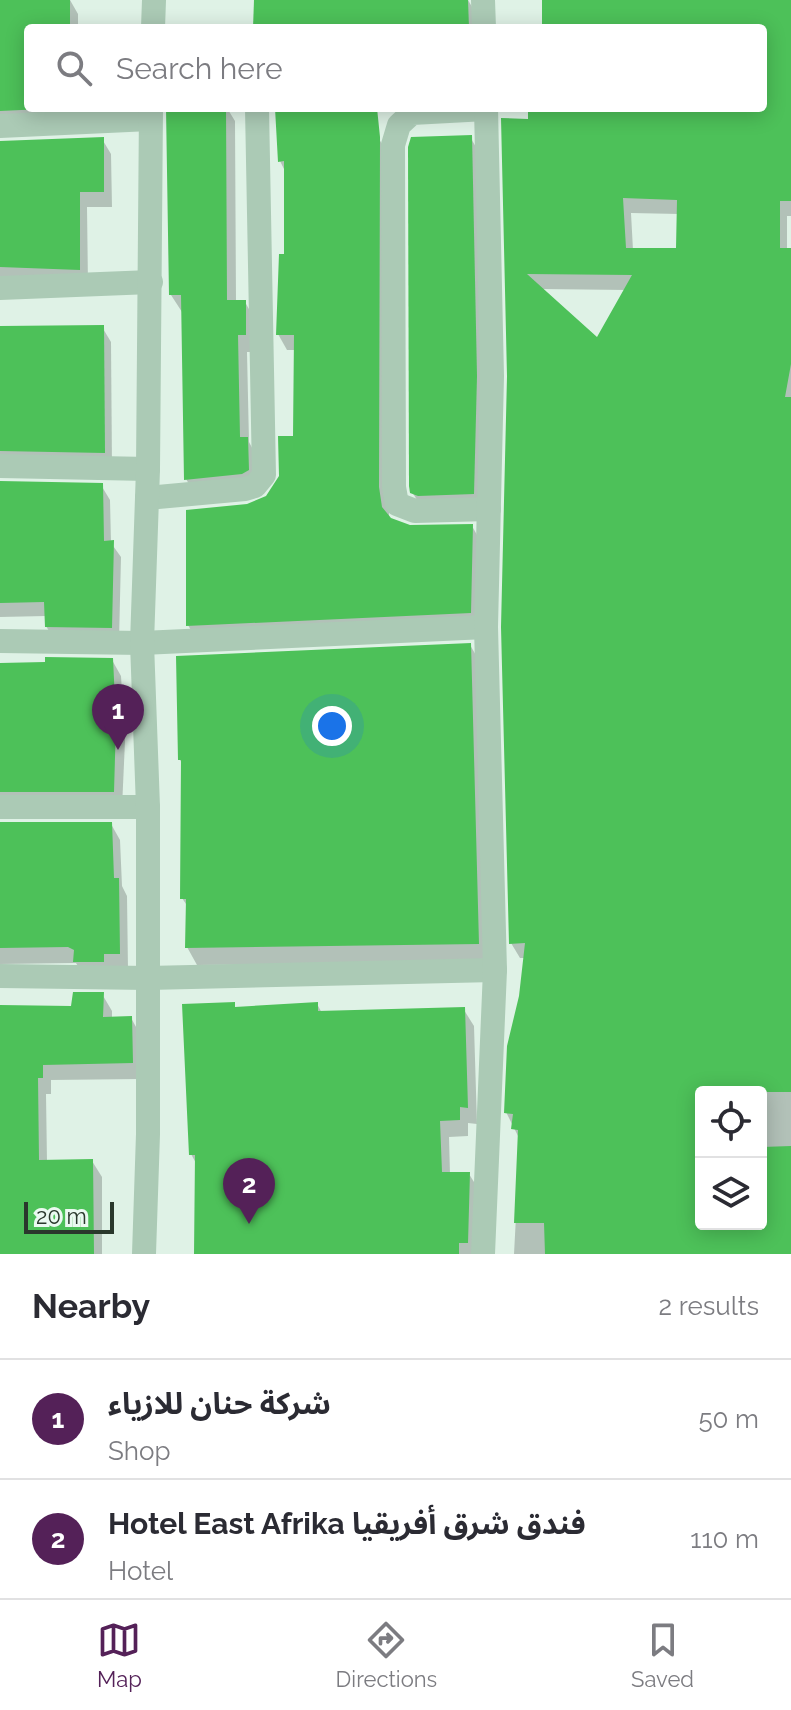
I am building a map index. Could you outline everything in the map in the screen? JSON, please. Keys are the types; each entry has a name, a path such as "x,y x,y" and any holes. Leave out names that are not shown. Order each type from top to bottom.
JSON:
{"street":[{"path":"153,24 154,0"},
{"path":"483,0 484,24"},
{"path":"147,498 245,489 255,486 264,475 257,112"},
{"path":"430,112 412,113 399,125 393,145 394,472 397,504 415,511 489,509"},
{"path":"483,1254 495,970 486,627 492,376 486,112"},
{"path":"0,126 151,114 148,469 142,643 148,807 144,1254"},
{"path":"0,288 151,282"},
{"path":"0,466 148,469"},
{"path":"0,641 142,643 486,627"},
{"path":"0,807 148,807"},
{"path":"0,976 148,978 495,970"}],"building":[{"path":"0,0 70,0 70,24 24,24 24,110 0,111"},
{"path":"254,0 468,0 469,24 253,24"},
{"path":"542,0 791,0 791,201 780,201 780,248 791,248 791,364 785,397 791,397 791,1092 767,1092 767,1086 695,1086 695,1230 767,1230 767,1147 791,1146 791,1254 545,1254 544,1223 514,1223 518,1130 511,1129 513,1114 504,1113 507,1046 519,996 525,943 509,944 501,627 507,376 501,118 528,119 528,112 767,112 767,24 542,24","holes":["623,198 677,200 676,248 626,248","527,274 632,275 597,337"]},
{"path":"166,112 226,112 227,300 246,300 246,335 238,335 240,437 248,437 249,470 242,474 184,480 181,295 169,295"},
{"path":"275,112 377,112 380,137 379,487 382,507 391,518 410,525 473,524 471,613 186,626 186,510 247,504 266,496 279,476 278,436 293,436 294,335 276,335 279,254 284,254 284,161 278,162"},
{"path":"472,135 477,376 474,494 418,496 410,493 409,486 408,147 411,137"},
{"path":"104,137 104,192 80,192 80,270 0,267 0,141"},
{"path":"104,325 105,453 0,451 0,326"},
{"path":"0,481 103,483 104,541 114,540 112,628 45,627 44,602 0,603"},
{"path":"471,643 479,944 185,948 186,899 180,899 181,760 178,760 176,656"},
{"path":"45,657 113,658 116,723 114,792 0,792 0,663 45,662"},
{"path":"0,822 112,822 114,878 119,878 120,954 104,954 104,962 73,962 74,950 68,947 0,948"},
{"path":"73,992 104,992 103,1017 132,1016 133,1063 43,1065 43,1078 38,1078 39,1160 93,1159 94,1254 0,1254 0,1005 71,1006"},
{"path":"235,1002 235,1007 318,1002 318,1011 465,1007 468,1108 460,1107 460,1120 440,1121 442,1172 470,1172 468,1243 459,1243 459,1254 194,1254 195,1155 189,1155 182,1004"}],"place":[{"name":"شركة حنان للازياء","path":"118,750"},
{"name":"Hotel East Afrika فندق شرق أفريقيا","path":"249,1224"}]}
